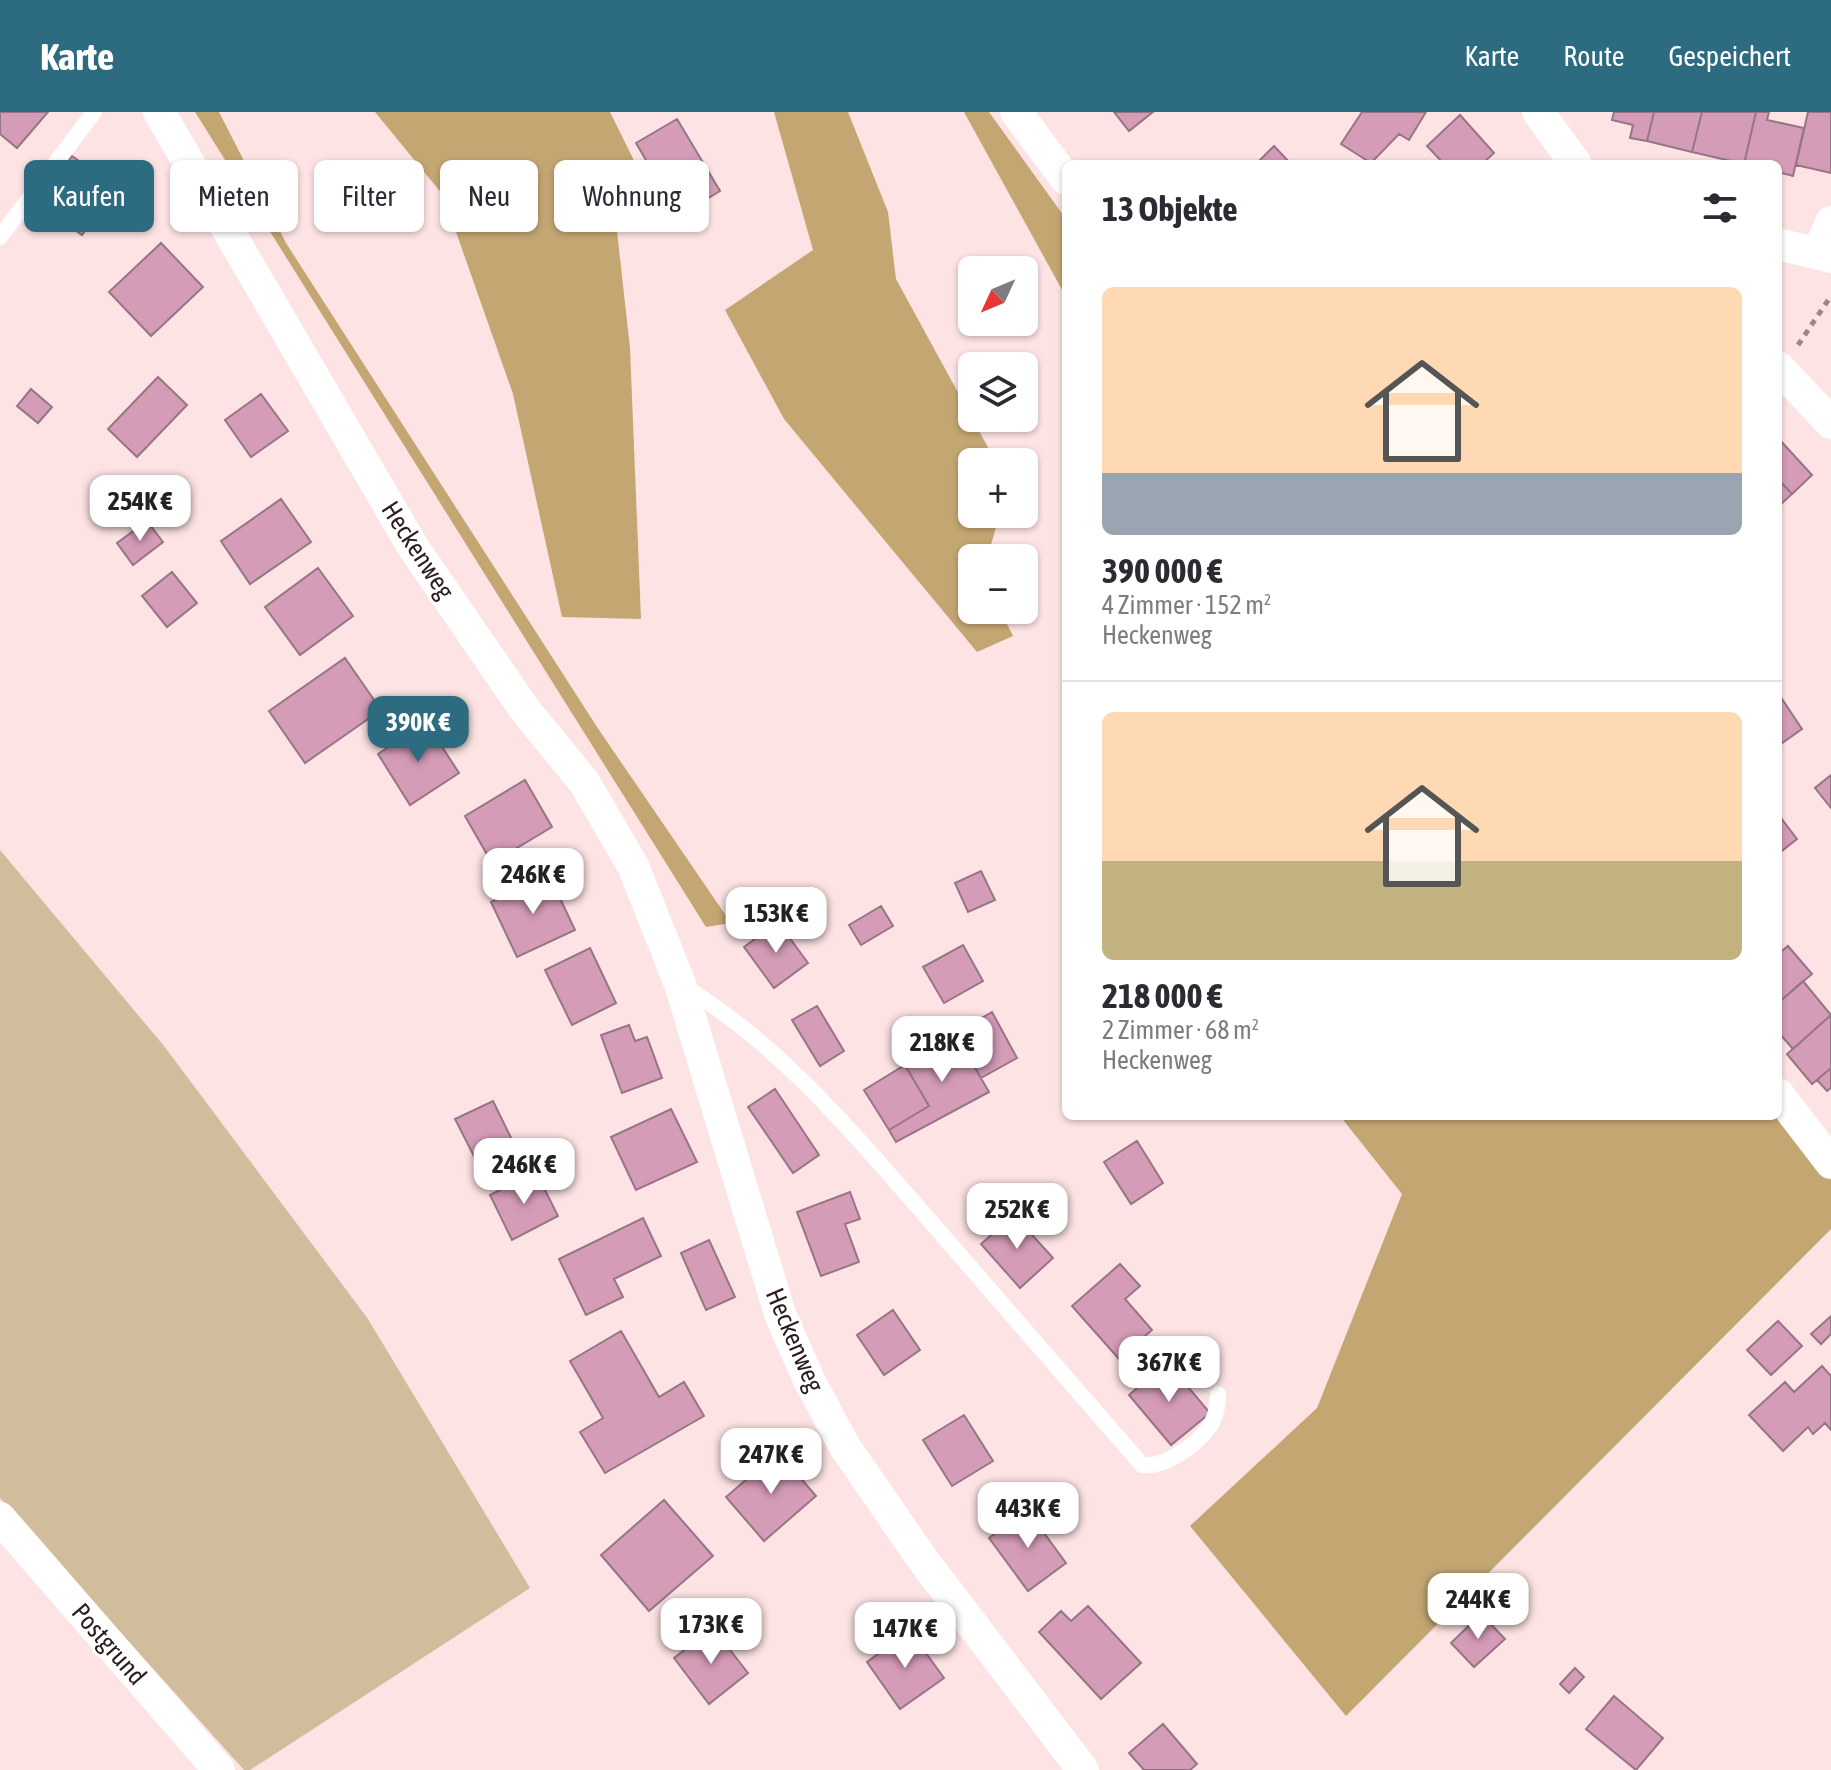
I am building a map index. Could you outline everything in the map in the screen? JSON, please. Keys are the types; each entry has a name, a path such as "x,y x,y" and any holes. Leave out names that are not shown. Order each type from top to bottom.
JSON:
{"street":[{"name":"Heckenweg","path":"159,112 413,547 525,710 584,782 633,866 680,984 780,1314 809,1380 845,1447 923,1560 1083,1770"},
{"path":"1016,112 1062,174"},
{"path":"1538,112 1573,160"},
{"path":"1782,245 1825,255 1831,222"},
{"path":"1782,371 1831,423"},
{"path":"1782,1099 1831,1163"},
{"name":"Postgrund","path":"0,1518 219,1770"}],"lane":[{"path":"0,237 94,112"},
{"path":"680,984 722,1009 771,1049 856,1137 1142,1465 1151,1466 1172,1459 1208,1429 1217,1410 1218,1394"}],"path":[{"path":"1782,364 1831,296"}],"shaded area":[{"path":"195,112 219,112 244,160 225,160"},
{"path":"375,112 610,112 634,160 554,160 554,232 617,232 630,348 641,619 562,617 513,394 456,232 538,232 538,160 440,160 440,191 424,172 424,160 414,160"},
{"path":"774,112 848,112 888,212 896,279 958,392 958,432 980,432 988,448 958,448 958,528 996,528 991,544 958,544 958,624 1007,624 1013,636 977,652 784,419 725,310 813,250"},
{"path":"964,112 989,112 1062,213 1062,290"},
{"path":"270,232 280,232 597,727 731,923 706,927"},
{"path":"0,850 164,1046 368,1319 530,1588 250,1770 244,1770 0,1498"},
{"path":"1343,1120 1781,1120 1831,1178 1831,1229 1346,1716 1190,1526 1317,1408 1402,1194"}],"building":[{"path":"0,112 48,112 17,148 0,134"},
{"path":"1114,112 1153,112 1129,131"},
{"path":"1362,112 1426,112 1409,140 1399,134 1374,160 1366,160 1341,144"},
{"path":"1614,112 1654,112 1647,141 1630,138 1633,125 1612,120"},
{"path":"1654,112 1702,112 1692,152 1647,141"},
{"path":"1702,112 1756,112 1745,160 1727,160 1692,152"},
{"path":"1756,112 1769,112 1767,120 1804,128 1793,176 1782,173 1782,160 1745,160"},
{"path":"1808,112 1831,112 1831,173 1796,165"},
{"path":"1460,115 1494,153 1486,160 1440,160 1427,146"},
{"path":"677,119 701,160 646,160 636,143"},
{"path":"1274,146 1287,160 1260,160"},
{"path":"709,173 720,191 709,198"},
{"path":"161,243 203,287 151,336 109,292"},
{"path":"158,377 187,405 137,457 108,429"},
{"path":"31,389 52,407 38,423 17,406"},
{"path":"261,394 288,431 251,457 225,420"},
{"path":"1782,442 1812,475 1792,494 1782,483"},
{"path":"1782,483 1792,494 1782,503"},
{"path":"281,499 311,542 250,584 221,541"},
{"path":"147,521 163,542 133,565 117,543"},
{"path":"318,568 353,616 300,655 265,607"},
{"path":"172,572 197,603 167,627 142,596"},
{"path":"345,658 381,710 305,763 269,711"},
{"path":"1782,699 1802,729 1782,743"},
{"path":"426,722 459,773 410,805 378,754"},
{"path":"1831,775 1831,808 1815,788"},
{"path":"525,780 552,827 492,863 465,816"},
{"path":"1782,819 1797,839 1782,851"},
{"path":"981,871 995,900 968,912 955,883"},
{"path":"549,875 575,930 517,957 491,902"},
{"path":"881,906 893,926 861,945 849,925"},
{"path":"778,922 808,963 774,988 744,947"},
{"path":"963,945 983,981 944,1003 923,967"},
{"path":"1788,946 1812,974 1782,1000 1782,951"},
{"path":"590,948 616,1003 572,1025 545,970"},
{"path":"1803,981 1831,1015 1793,1049 1782,1037 1782,999"},
{"path":"817,1006 844,1051 820,1066 792,1020"},
{"path":"992,1012 1017,1058 981,1078 955,1033"},
{"path":"1831,1015 1831,1068 1812,1084 1787,1054"},
{"path":"629,1025 635,1041 647,1037 662,1078 622,1093 601,1035"},
{"path":"955,1033 989,1092 896,1142 889,1130 929,1106 905,1065"},
{"path":"905,1065 929,1106 889,1130 864,1090"},
{"path":"1831,1068 1831,1088 1827,1091 1817,1080"},
{"path":"775,1089 819,1155 793,1173 748,1107"},
{"path":"493,1101 517,1150 480,1168 455,1119"},
{"path":"671,1109 697,1162 636,1190 611,1137"},
{"path":"1137,1141 1163,1183 1131,1204 1104,1162"},
{"path":"536,1172 558,1216 512,1240 490,1195"},
{"path":"850,1192 860,1219 845,1224 859,1262 821,1276 797,1212"},
{"path":"1014,1215 1053,1258 1020,1288 981,1244"},
{"path":"643,1218 661,1256 614,1279 623,1297 586,1315 559,1259"},
{"path":"709,1240 735,1297 706,1310 681,1253"},
{"path":"1120,1264 1140,1286 1125,1299 1152,1330 1119,1359 1072,1306"},
{"path":"893,1310 920,1350 884,1375 857,1335"},
{"path":"1831,1316 1831,1334 1821,1344 1811,1334"},
{"path":"1778,1321 1802,1346 1771,1375 1747,1350"},
{"path":"621,1331 659,1397 684,1382 704,1416 605,1473 580,1432 603,1418 570,1361"},
{"path":"1167,1362 1210,1413 1171,1445 1129,1395"},
{"path":"1822,1366 1831,1376 1831,1430 1825,1423 1813,1434 1808,1427 1783,1451 1749,1415 1785,1382 1794,1392"},
{"path":"964,1415 993,1461 952,1486 923,1440"},
{"path":"778,1452 816,1496 764,1541 726,1497"},
{"path":"664,1500 713,1556 649,1611 601,1555"},
{"path":"1027,1510 1066,1563 1028,1591 989,1538"},
{"path":"1088,1606 1141,1663 1101,1699 1039,1632 1061,1611 1071,1621"},
{"path":"1481,1614 1505,1639 1474,1667 1451,1643"},
{"path":"713,1628 748,1673 709,1704 674,1658"},
{"path":"910,1631 944,1678 900,1709 867,1662"},
{"path":"1575,1668 1584,1677 1569,1693 1560,1684"},
{"path":"1614,1696 1663,1738 1636,1770 1586,1729"},
{"path":"1163,1724 1197,1764 1190,1770 1144,1770 1129,1753"}]}
